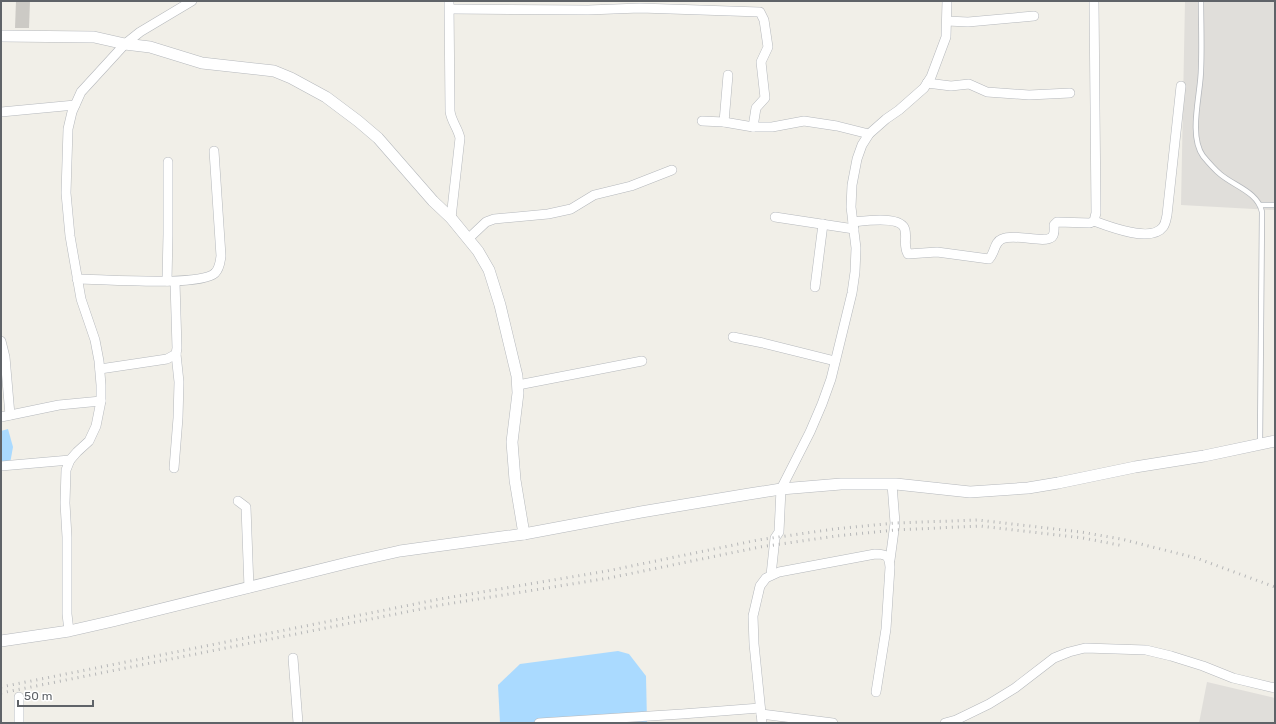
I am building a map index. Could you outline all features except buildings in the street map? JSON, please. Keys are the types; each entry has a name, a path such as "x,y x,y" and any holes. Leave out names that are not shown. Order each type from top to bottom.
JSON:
{"street":[{"path":"69,631 67,614 67,537 65,503 66,470 70,460 90,441 96,426 101,401 100,369 95,340 81,299 70,236 66,193 68,129 74,105 81,92 125,44 140,32 192,1"},
{"path":"771,575 775,538 779,532 781,489 810,432 822,404 831,379 852,293 856,248 851,207 852,185 857,159 862,145 869,134 899,110 924,88 927,83 946,37 947,1"},
{"path":"1094,1 1096,213 1094,221"},
{"path":"451,218 460,138 459,132 451,118 450,111 449,5 588,10 661,9 760,12 764,20 768,47 761,62 765,98 756,108 753,127"},
{"path":"947,21 968,22 1034,16"},
{"path":"1,36 94,37 125,44 150,47 202,63 274,71 291,78 326,97 358,121 382,143 468,238 478,251 491,276 500,305 518,385 512,442 515,480 524,534"},
{"path":"724,122 728,75"},
{"path":"927,83 951,86 969,84 988,92 1029,95 1070,93"},
{"path":"775,217 823,224 853,226 868,221 893,221 902,224 905,229 905,242 908,254 937,252 989,259 997,242 1002,239 1015,236 1047,239 1052,237 1054,234 1054,225 1057,222 1090,223 1094,221 1119,230 1136,233 1149,234 1157,232 1163,228 1167,214 1181,86"},
{"path":"1,112 74,105"},
{"path":"702,121 724,122 753,127 781,126 804,121 837,126 869,134"},
{"path":"77,279 171,282 210,276 216,273 220,266 221,256 214,151"},
{"path":"168,162 168,234 171,282 178,348 176,354 179,382 174,468"},
{"path":"468,238 486,222 494,219 548,214 571,209 594,195 631,186 672,170"},
{"path":"815,287 823,224"},
{"path":"733,337 763,342 835,361"},
{"path":"1,341 6,363 6,416 59,405 101,401"},
{"path":"100,369 167,359 176,354"},
{"path":"518,385 642,361"},
{"path":"1,641 69,631 400,551 524,534 641,512 781,489 841,484 892,484 970,492 1028,488 1134,467 1204,456 1275,441"},
{"path":"1,466 70,460"},
{"path":"876,692 886,629 890,560 895,523 892,484"},
{"path":"238,501 246,507 249,588"},
{"path":"761,715 754,644 753,616 760,586 766,578 779,572 875,554 886,555 890,560"},
{"path":"945,723 956,720 989,704 1015,688 1054,658 1085,648 1146,650 1203,666 1233,678 1275,688"},
{"path":"293,658 298,723"},
{"path":"19,697 19,723"},
{"path":"539,723 761,715 833,723"}],"lane":[{"path":"1201,1 1201,70 1196,115 1198,145 1203,156 1220,174 1255,198 1260,205 1262,220 1260,444"},
{"path":"1260,205 1275,205"}],"shaded area":[{"path":"1185,1 1275,1 1275,333 1274,210 1181,205"},
{"path":"1207,682 1275,698 1275,723 1199,723"}],"water":[{"path":"8,429 13,447 9,469 1,470 1,431"},
{"path":"618,651 629,654 646,676 647,722 500,723 498,685 520,664"}],"railway":[{"path":"1,687 440,599 607,571 758,540 834,529 895,523 978,520 1081,532 1121,539 1196,558 1275,587"},
{"path":"1,693 441,605 609,578 760,547 836,536 895,530 980,526 1083,538 1124,546"}]}
